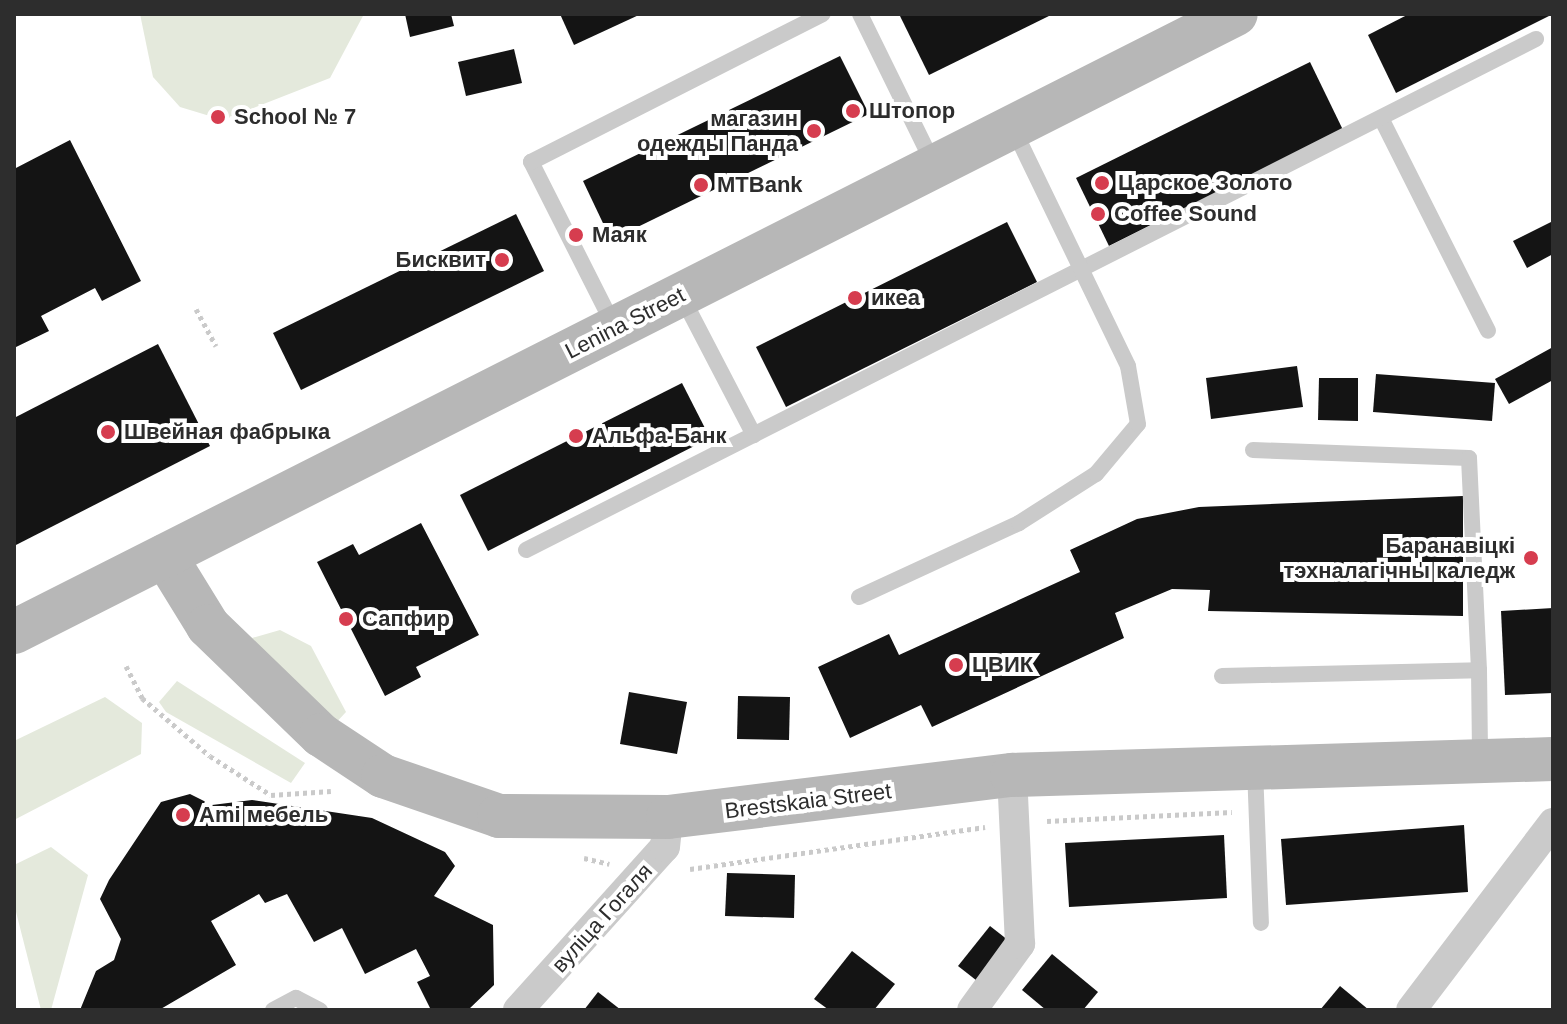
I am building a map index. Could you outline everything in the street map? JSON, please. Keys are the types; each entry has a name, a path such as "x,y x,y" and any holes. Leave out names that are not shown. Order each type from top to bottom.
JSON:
{"main road":[{"name":"Lenina Street","path":"14,632 1236,14"},
{"name":"Brestskaia Street","path":"165,556 208,626 265,686 383,776 499,816 668,817 1012,775 1480,758 1553,759"}],"street":[{"path":"972,1010 1020,944 1012,775"},
{"name":"вуліца Гогаля","path":"518,1010 665,847 668,817"},
{"path":"1411,1010 1553,823"}],"lane":[{"path":"615,328 531,162 823,14"},
{"path":"860,14 935,166"},
{"path":"526,550 1536,39"},
{"path":"1381,118 1488,331"},
{"path":"859,597 1019,523 1096,474 1138,424 1128,366 1086,267 1013,127"},
{"path":"681,295 754,435"},
{"path":"1253,450 1469,458 1480,758"},
{"path":"1222,676 1479,670"},
{"path":"1255,766 1261,923"},
{"path":"273,1010 296,998 320,1010"}],"path":[{"path":"196,309 216,346"}],"shaded area":[{"name":"School № 7","path":"140,14 364,14 330,78 223,120 180,107 153,77"},
{"path":"280,630 311,646 346,712 333,726 252,638"},
{"path":"177,681 305,763 291,783 166,712 159,702"},
{"path":"105,697 142,723 141,754 14,820 14,741"},
{"path":"51,847 88,875 51,1010 41,1010 14,904 14,865"}],"building":[{"path":"405,14 451,14 454,26 410,37"},
{"path":"560,14 641,14 574,45"},
{"path":"899,14 1053,14 929,75"},
{"path":"1409,14 1553,14 1396,93 1368,35"},
{"path":"514,49 522,83 466,96 458,62"},
{"path":"840,56 869,114 611,240 583,181"},
{"path":"1310,62 1343,130 1109,246 1076,178"},
{"path":"70,140 141,281 102,301 95,288 41,316 49,331 14,348 14,169"},
{"path":"516,214 544,271 301,390 273,333"},
{"path":"1553,221 1553,254 1527,268 1513,241"},
{"path":"1007,222 1037,282 786,407 756,347"},
{"name":"Швейная фабрыка","path":"158,344 210,446 14,546 14,418"},
{"path":"1553,347 1553,380 1509,404 1495,379"},
{"path":"1297,366 1303,407 1211,419 1206,378"},
{"path":"1376,374 1495,383 1492,421 1373,412"},
{"path":"1319,378 1358,378 1358,421 1318,420"},
{"path":"682,383 710,438 488,551 460,495"},
{"path":"1463,496 1463,616 1208,611 1210,590 1172,589 1115,613 1124,638 932,727 921,705 850,738 818,667 889,634 899,655 1080,572 1070,550 1137,519 1199,507"},
{"path":"421,523 479,635 416,667 421,677 385,696 317,562 353,544 359,555"},
{"path":"1553,608 1553,693 1505,695 1501,611"},
{"path":"629,692 687,702 677,754 620,744"},
{"path":"738,696 790,697 789,740 737,739"},
{"path":"190,794 212,805 252,800 372,818 445,852 455,866 434,896 493,925 494,985 468,1010 431,1010 417,982 430,976 416,949 365,974 342,928 314,942 287,894 265,903 259,894 211,921 236,965 159,1010 80,1010 96,971 114,960 121,939 100,899 109,880 161,802"},
{"path":"1464,825 1468,892 1286,905 1281,839"},
{"path":"1224,835 1227,898 1069,907 1065,843"},
{"path":"727,873 795,875 794,918 725,916"},
{"path":"990,926 1013,944 981,984 958,966"},
{"path":"852,951 895,984 874,1010 829,1010 814,999"},
{"path":"1052,954 1098,992 1083,1010 1046,1010 1022,990"},
{"path":"1340,986 1369,1010 1320,1010"},
{"path":"598,992 621,1010 584,1010"}],"place":[{"name":"Штопор","path":"853,111"},
{"name":"School № 7","path":"218,117"},
{"name":"магазин одежды Панда","path":"814,131"},
{"name":"Царское Золото","path":"1102,183"},
{"name":"MTBank","path":"701,185"},
{"name":"Coffee Sound","path":"1098,214"},
{"name":"Маяк","path":"576,235"},
{"name":"Бисквит","path":"502,260"},
{"name":"икеа","path":"855,298"},
{"name":"Швейная фабрыка","path":"108,432"},
{"name":"Альфа-Банк","path":"576,436"},
{"name":"Баранавіцкі тэхналагічны каледж","path":"1531,558"},
{"name":"Сапфир","path":"346,619"},
{"name":"ЦВИК","path":"956,665"},
{"name":"Аmi мебель","path":"183,815"}]}
